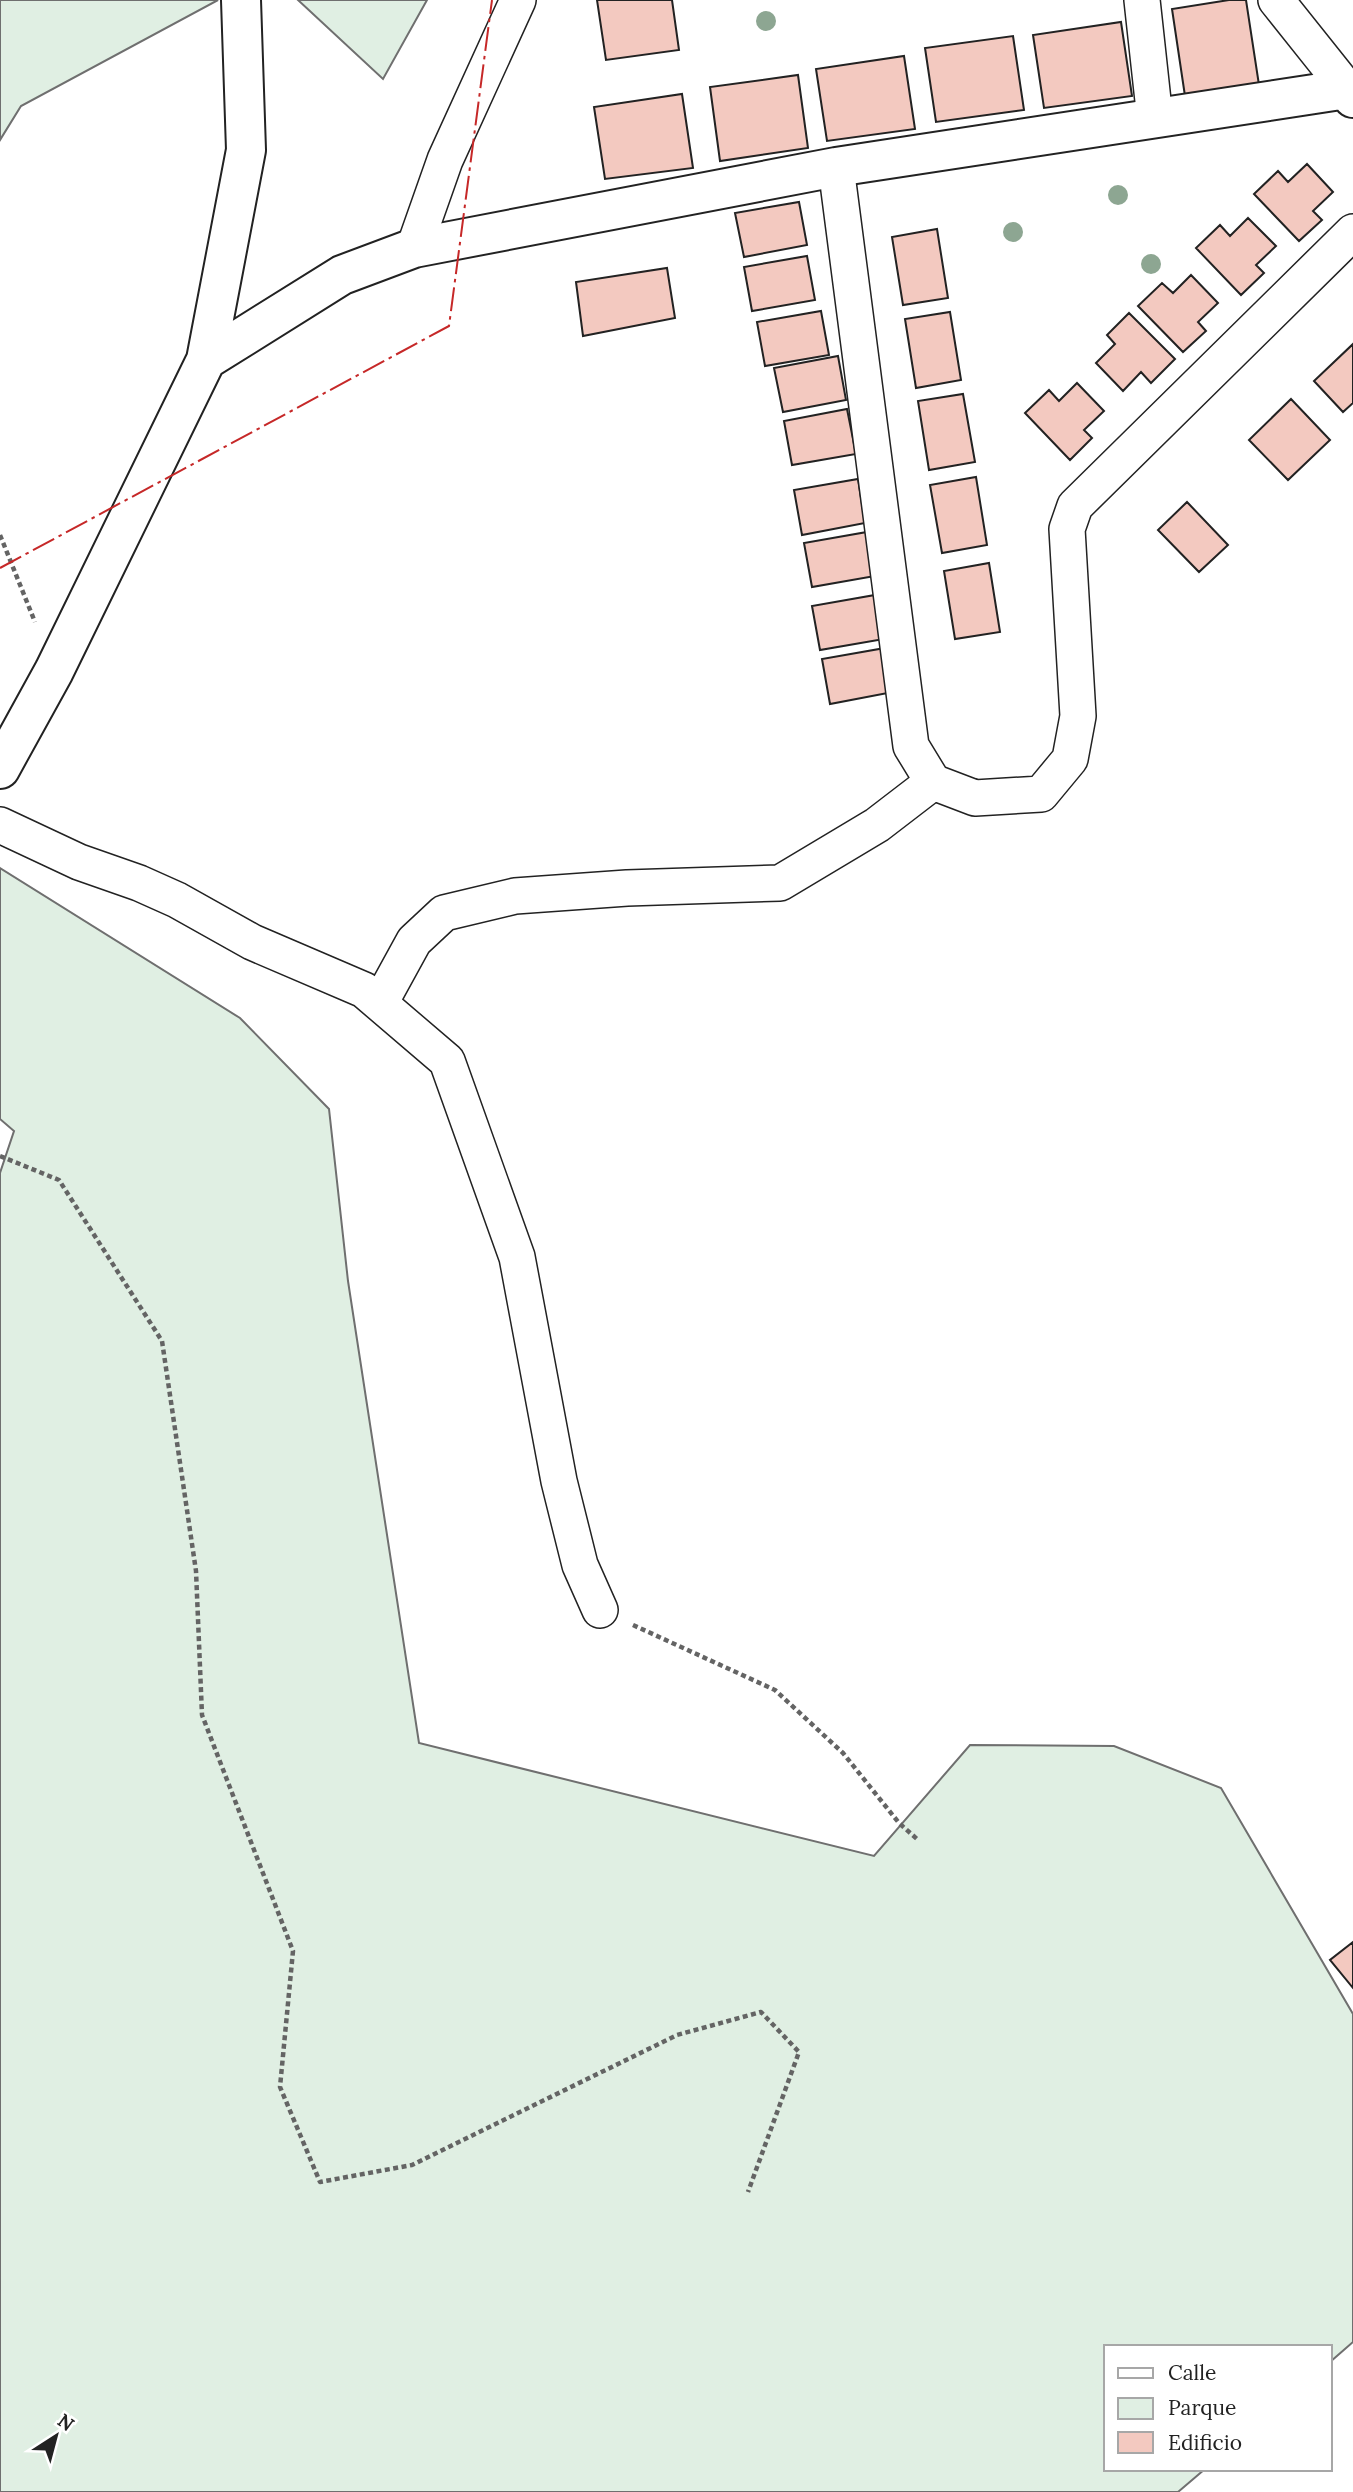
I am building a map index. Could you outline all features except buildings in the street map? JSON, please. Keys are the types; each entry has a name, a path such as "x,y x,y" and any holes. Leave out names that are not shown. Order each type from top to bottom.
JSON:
{"street":[{"path":"0,769 54,671 206,360 246,150 242,0"},
{"path":"414,248 445,160 518,0"},
{"path":"1142,0 1155,119"},
{"path":"1276,0 1350,93"},
{"path":"206,360 342,275 414,248 836,167 1350,93"},
{"path":"836,167 911,746 933,782 975,798 1041,794 1070,759 1078,716 1068,529 1075,506 1353,232"},
{"path":"380,1003 414,941 444,913 515,896 627,888 780,883 877,825 933,782"},
{"path":"0,825 79,862 139,883 177,900 252,942 364,990 447,1061 517,1257 562,1493 580,1565 600,1610"}],"path":[{"path":"0,536 54,671"},
{"path":"0,1156 59,1180 162,1341 196,1571 202,1714 293,1951 280,2087 320,2182 412,2165 677,2035 761,2012 799,2052 748,2192"},
{"path":"600,1610 775,1690 844,1753 899,1823 917,1839"}],"green space":[{"path":"0,0 218,0 21,106 0,140"},
{"path":"298,0 427,0 383,79"},
{"path":"0,868 240,1018 329,1109 348,1281 419,1743 874,1856 970,1745 1114,1746 1221,1788 1353,2014 1353,2342 1332,2360 1332,2345 1104,2345 1104,2471 1203,2471 1178,2492 0,2492 0,1173 14,1131 0,1119"}],"power":[{"path":"0,568 449,326 492,0"}]}
